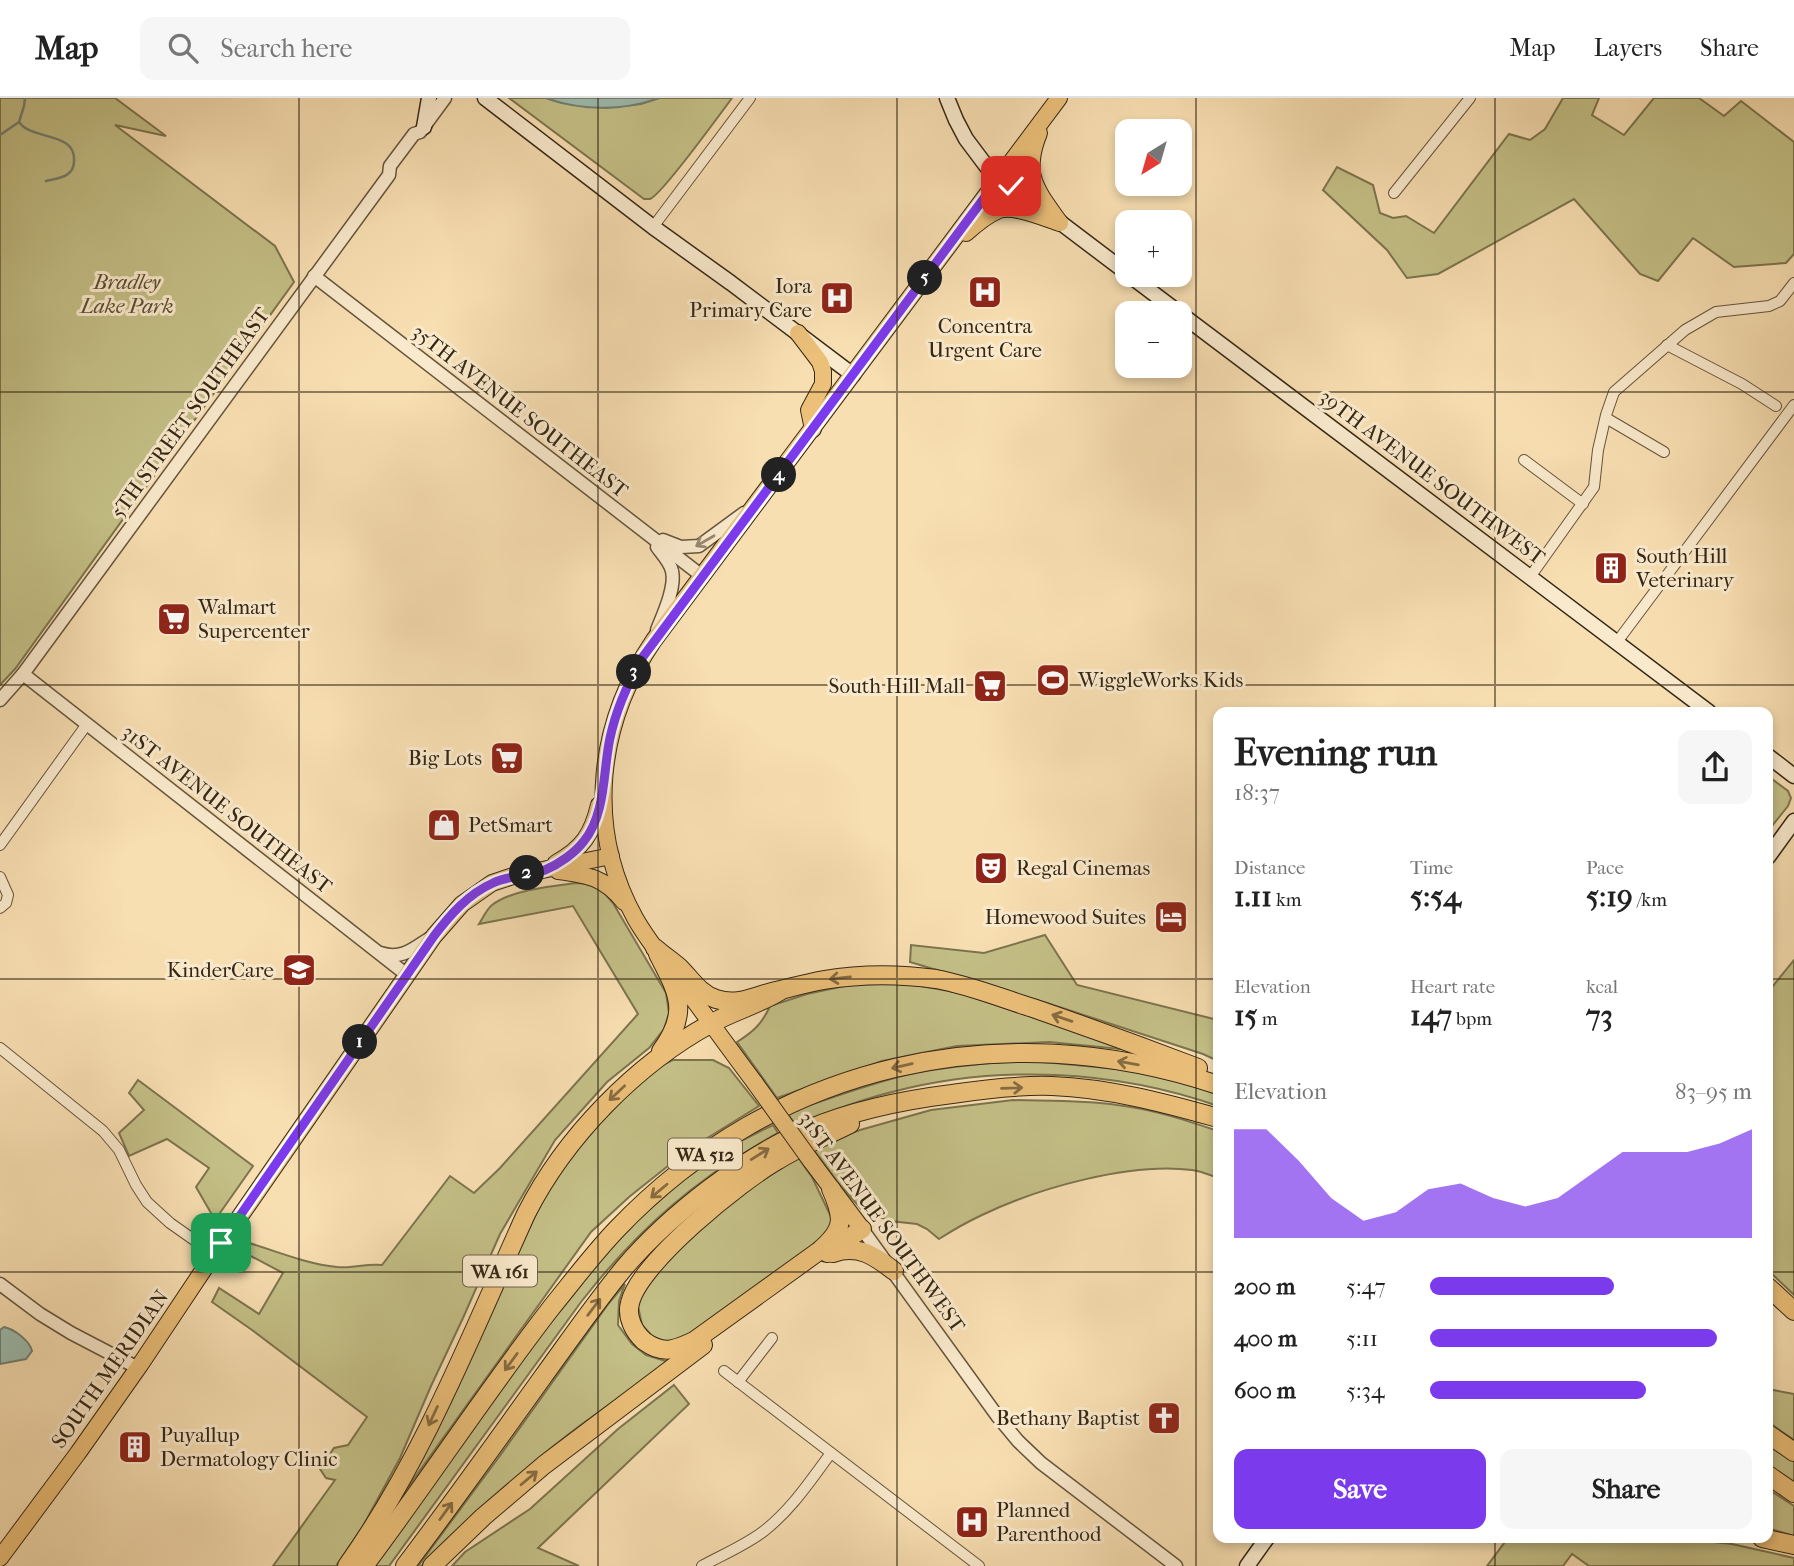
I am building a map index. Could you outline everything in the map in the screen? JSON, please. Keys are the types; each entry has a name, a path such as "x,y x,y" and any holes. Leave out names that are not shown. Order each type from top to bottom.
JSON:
{"highway":[{"path":"655,948 680,968 693,985 714,999 736,1002 823,980 855,976 886,975 937,980 1067,1020 1213,1073"},
{"path":"646,1069 672,1035 679,1016 678,998 672,981 655,948"},
{"path":"711,1023 780,991"},
{"name":"WA 161","path":"347,1566 406,1472 533,1200 558,1162 590,1121 624,1087 671,1048 711,1023"},
{"name":"WA 512","path":"364,1566 525,1343 617,1228 683,1170 760,1119 816,1093 880,1071 934,1059 994,1054 1060,1054 1121,1061 1185,1074 1213,1083"},
{"name":"WA 512","path":"405,1566 625,1267 694,1202 777,1143 834,1120 892,1104 985,1089 1052,1086 1174,1105 1213,1117"},
{"path":"831,1189 840,1213 840,1226 832,1239 819,1251 694,1342 675,1350 663,1350 651,1346 638,1335 629,1312 633,1294 649,1269 680,1237 776,1160 892,1104"},
{"path":"432,1566 482,1517 544,1465 811,1264 862,1229"},
{"path":"811,1264 835,1252 853,1250 874,1256 894,1271"},
{"path":"1773,1292 1794,1311"},
{"path":"1773,1437 1794,1452"},
{"path":"1773,1478 1794,1493"},
{"path":"1773,1540 1794,1545"}],"main road":[{"path":"422,129 429,98"},
{"path":"485,98 653,227 853,374"},
{"name":"39TH AVENUE SOUTHWEST","path":"947,98 956,120 978,158 999,178 1115,264"},
{"path":"611,856 605,822 607,753 618,708 634,672 654,640 1054,105"},
{"path":"1054,105 1033,150 1031,170 1036,188 1060,223"},
{"path":"948,247 983,219 1001,209 1019,210 1060,223"},
{"name":"39TH AVENUE SOUTHWEST","path":"1145,287 1702,707"},
{"path":"798,333 820,362 823,371 823,384 809,410 813,429"},
{"path":"1773,760 1794,776"},
{"path":"545,870 576,850 588,837 604,787"},
{"path":"1773,850 1794,821"},
{"name":"SOUTH MERIDIAN","path":"0,1558 138,1368 214,1254 454,911 480,890 504,879 611,856"},
{"name":"31ST AVENUE SOUTHWEST","path":"611,856 621,887 655,948 862,1229"},
{"path":"545,870 596,878 614,891 635,916"},
{"path":"1247,1566 1263,1543"}],"street":[{"name":"5TH STREET SOUTHEAST","path":"0,700 23,674 389,175 390,166 445,98"},
{"path":"653,227 750,98"},
{"path":"1394,193 1470,98"},
{"name":"35TH AVENUE SOUTHEAST","path":"314,276 702,576"},
{"path":"1530,577 1594,487 1598,450 1614,391 1685,330 1716,312 1769,306 1780,301 1794,283"},
{"path":"1667,345 1742,384 1776,406"},
{"path":"1617,642 1794,405"},
{"path":"1605,418 1664,452"},
{"path":"1524,460 1583,505"},
{"path":"646,533 681,547 698,547 756,504"},
{"path":"646,533 668,562 673,576 654,640"},
{"name":"31ST AVENUE SOUTHEAST","path":"23,674 407,975"},
{"path":"0,845 87,724"},
{"path":"0,877 8,897 0,908"},
{"path":"378,953 402,955 434,936"},
{"path":"0,1048 103,1131 119,1150 136,1185 148,1202 170,1223 214,1254"},
{"name":"31ST AVENUE SOUTHWEST","path":"862,1229 1018,1441 1063,1481 1176,1566"},
{"path":"0,1284 71,1333 138,1368"},
{"path":"738,1382 772,1338"},
{"path":"724,1371 979,1566"},
{"path":"702,1566 761,1533 776,1521 797,1499 831,1453"}],"green space":[{"name":"Bradley Lake Park","path":"0,98 115,98 166,136 115,125 275,246 294,282 15,669 0,685"},
{"path":"509,98 546,98 562,103 605,108 641,104 659,98 732,98 666,184 650,199 644,199"},
{"path":"1563,98 1599,98 1592,115 1624,135 1654,98 1699,98 1724,116 1741,101 1794,142 1794,254 1786,263 1734,267 1693,238 1658,281 1640,274 1574,199 1438,274 1407,278 1387,250 1323,190 1337,167 1373,185 1380,213 1393,218 1406,216 1434,233 1509,134 1530,140 1545,129"},
{"path":"1773,780 1788,791 1791,798 1773,825"},
{"path":"576,883 601,889 613,903 666,993 669,1013 664,1029 649,1048 607,1082 555,1140 500,1234 400,1458 363,1526 336,1566 273,1566 335,1480 326,1478 320,1469 334,1448 348,1445 367,1417 212,1302 219,1288 259,1314 283,1273 245,1253 242,1248 246,1242 325,1265 382,1265 450,1176 474,1193 500,1168 638,1014 573,906 479,924 492,905 500,900 532,890"},
{"path":"1045,935 1077,985 1213,1019 1213,1059 1050,1004 910,962 911,945 984,953"},
{"path":"1794,960 1794,1295 1773,1275 1773,986"},
{"path":"904,983 960,993 1131,1050 1049,1042 957,1046 882,1061 777,1098 737,1042 756,1027 770,1006 849,985"},
{"path":"673,1060 713,1060 729,1068 759,1106 688,1150 629,1197 591,1232 385,1519 548,1190 589,1128 656,1068"},
{"path":"1022,1060 1139,1071 1213,1091 1213,1104 1179,1094 1098,1078 1015,1075 973,1077 892,1092 796,1125 787,1113 863,1087 910,1074"},
{"path":"138,1080 253,1166 215,1220 196,1187 209,1168 167,1139 129,1156 119,1133 144,1110 129,1093"},
{"path":"1013,1100 1078,1101 1168,1115 1213,1129 1213,1176 1195,1171 1167,1169 1141,1170 1085,1179 1005,1205 971,1220 939,1239 917,1224 890,1221 862,1210 812,1147 931,1110"},
{"path":"773,1125 778,1133 748,1150 695,1187 624,1251 581,1302 389,1566 374,1566 547,1326 616,1239 683,1180 739,1142"},
{"path":"797,1156 812,1177 834,1223 831,1233 689,1335 666,1342 652,1336 642,1325 638,1306 642,1290 665,1259 748,1188"},
{"path":"625,1284 619,1301 618,1325 632,1344 646,1355 669,1362 548,1450 422,1566 418,1566 609,1303"},
{"path":"674,1385 689,1404 538,1548 579,1566 452,1566 465,1552 530,1509 618,1429"},
{"path":"1773,1390 1794,1394 1794,1440 1773,1425"},
{"path":"1773,1446 1794,1461 1794,1483 1773,1468"},
{"path":"1773,1492 1794,1506 1794,1536 1773,1530"},
{"path":"1504,1543 1723,1543 1794,1558 1794,1566 1589,1566 1572,1554 1563,1566 1487,1566"}],"shaded area":[{"path":"546,98 659,98 632,105 602,108"},
{"path":"4,1327 17,1333 28,1343 32,1351 26,1359 0,1364 0,1330"}],"waterway":[{"path":"25,98 19,122 33,132 61,140 73,151 74,161 69,174 46,181"},
{"path":"0,135 19,122"}],"place":[{"name":"Concentra Urgent Care","path":"985,292"},
{"name":"Iora Primary Care","path":"837,298"},
{"name":"South Hill Veterinary","path":"1611,568"},
{"name":"Walmart Supercenter","path":"174,619"},
{"name":"WiggleWorks Kids","path":"1053,680"},
{"name":"South Hill Mall","path":"990,686"},
{"name":"Big Lots","path":"507,758"},
{"name":"PetSmart","path":"444,825"},
{"name":"Regal Cinemas","path":"991,868"},
{"name":"Homewood Suites","path":"1171,917"},
{"name":"KinderCare","path":"299,970"},
{"name":"Bethany Baptist","path":"1164,1418"},
{"name":"Puyallup Dermatology Clinic","path":"135,1447"},
{"name":"Planned Parenthood","path":"972,1522"}],"route":[{"path":"221,1243 454,911 492,883 545,870 576,850 588,837 604,787 607,753 614,722 623,696 642,658 999,178 1011,186"}]}
